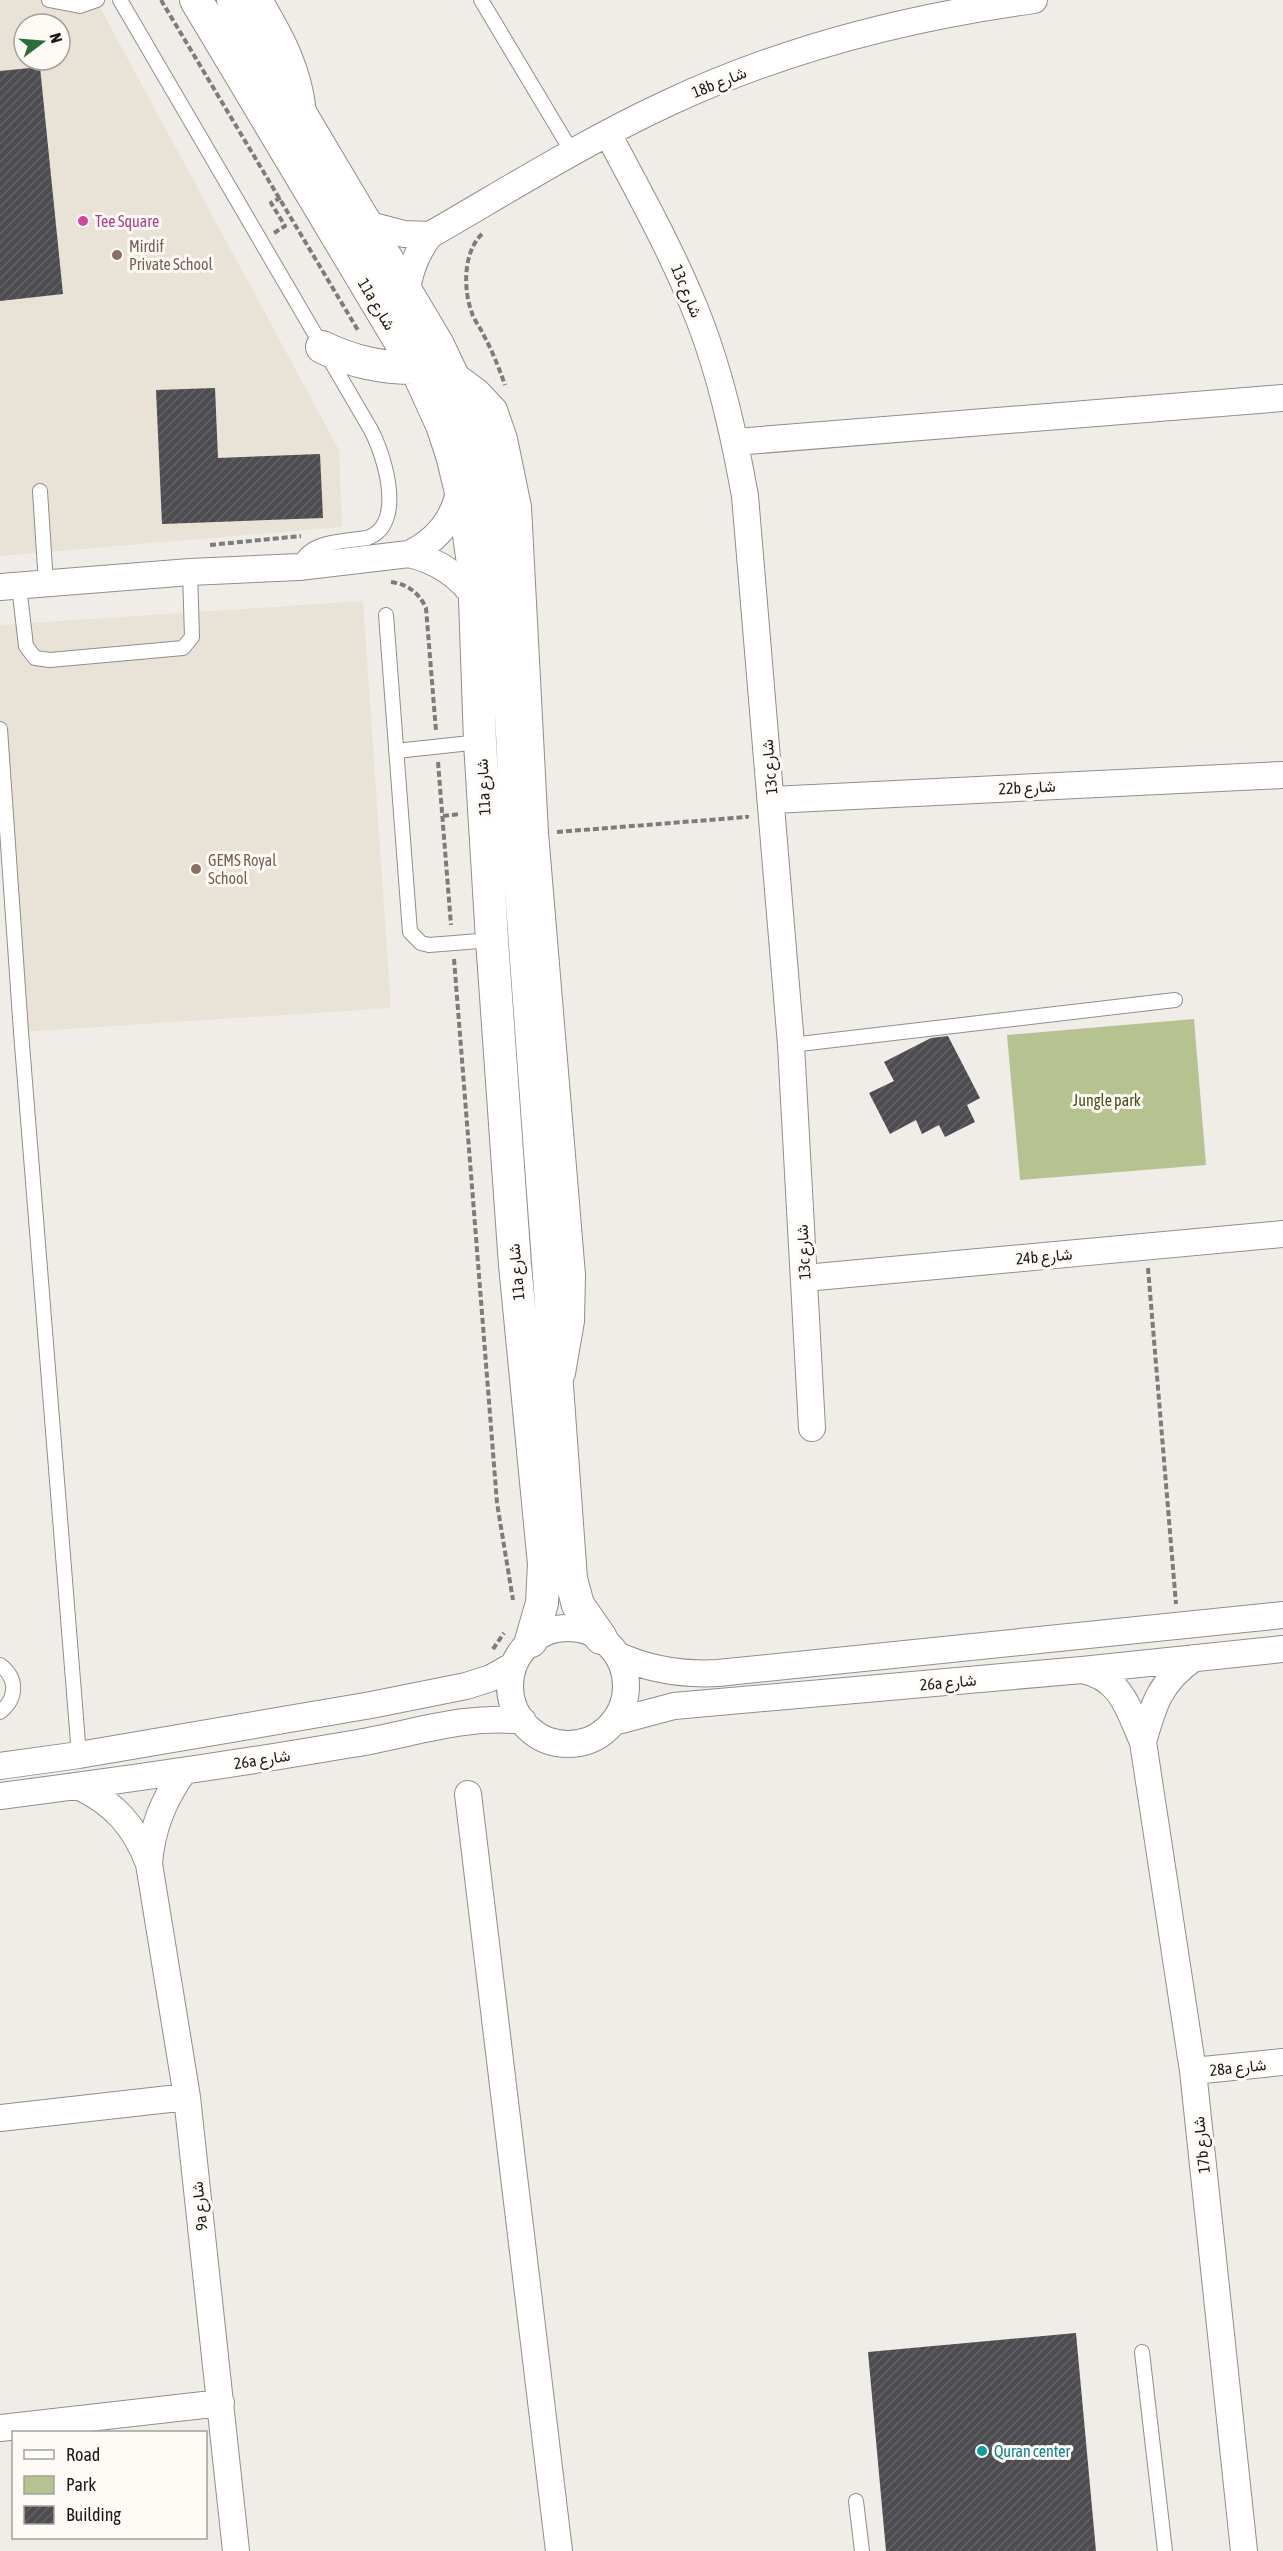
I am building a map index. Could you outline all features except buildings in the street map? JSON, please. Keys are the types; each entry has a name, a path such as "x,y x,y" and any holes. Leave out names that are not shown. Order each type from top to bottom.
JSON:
{"street":[{"name":"11a شارع","path":"196,0 416,368 442,425 459,485 471,542 477,600 484,812 515,1265 544,1564 542,1603 517,1645"},
{"name":"11a شارع","path":"233,0 454,375 479,438 493,493 501,537 518,845 545,1246 559,1388 571,1579 581,1611 609,1647"},
{"name":"11a شارع","path":"259,0 292,60 298,80 304,119"},
{"name":"18b شارع","path":"406,293 414,262 430,235 572,152 668,103 795,54 860,34 926,18 1034,0"},
{"name":"13c شارع","path":"608,134 674,260 699,319 719,380 735,442 745,495 791,1045 812,1428"},
{"path":"366,224 404,234 430,235"},
{"path":"322,347 340,356 380,367 416,368"},
{"path":"454,375 476,391 494,410 504,439 518,507 535,833 572,1275 570,1332 559,1388"},
{"path":"735,442 1283,398"},
{"path":"403,555 431,541 444,527 456,504 459,485"},
{"path":"10,586 190,572 299,567 403,555 429,560 448,569 459,578 477,600"},
{"name":"22b شارع","path":"772,800 1283,775"},
{"name":"24b شارع","path":"805,1278 1283,1234"},
{"name":"26a شارع","path":"609,1647 656,1669 697,1674 1283,1615"},
{"path":"0,1766 79,1755 359,1707 466,1686 491,1678 517,1645 558,1628 588,1631 609,1647 623,1668 626,1682 623,1703 614,1722 603,1732 576,1743 561,1743 533,1732 515,1708 511,1694 511,1679 517,1645"},
{"name":"26a شارع","path":"614,1722 674,1706 1082,1670 1283,1649"},
{"name":"17b شارع","path":"1143,1742 1155,1701 1162,1688 1171,1676 1194,1658"},
{"name":"17b شارع","path":"1082,1670 1094,1672 1114,1684 1121,1693 1143,1742 1193,2072 1244,2551"},
{"name":"26a شارع","path":"0,1796 183,1772 365,1742 476,1720 523,1721"},
{"name":"9a شارع","path":"148,1864 155,1824 171,1788 183,1772"},
{"name":"9a شارع","path":"78,1786 98,1795 123,1816 141,1843 148,1864 187,2097 236,2551"},
{"path":"468,1794 559,2551"},
{"name":"28a شارع","path":"1193,2072 1283,2062"},
{"path":"0,2118 187,2097"},
{"path":"0,2428 221,2403"}],"lane":[{"path":"49,0 80,6 97,0"},
{"path":"120,0 378,443 387,471 388,515 384,527 374,535 314,548 302,559 299,567"},
{"path":"481,0 572,152"},
{"path":"40,491 46,584"},
{"path":"10,586 26,646 36,658 50,660 183,648 192,637 190,572"},
{"path":"386,615 410,932 421,943 453,945 492,940"},
{"path":"0,729 21,1032 79,1755"},
{"path":"396,751 480,742"},
{"path":"791,1045 1174,1000"},
{"path":"0,1665 10,1674 14,1685 13,1697 7,1707 0,1712"},
{"path":"1142,2352 1165,2551"},
{"path":"856,2501 862,2551"}],"path":[{"path":"161,0 380,367"},
{"path":"206,545 310,535"},
{"path":"403,555 399,566 387,582 397,583 415,592 422,599 429,618 437,747 497,1503 512,1587 512,1610"},
{"path":"535,833 747,817 746,801 772,800"},
{"path":"443,816 484,812"},
{"path":"1146,1246 1178,1626"},
{"path":"492,1649 517,1645"}],"shaded area":[{"name":"Mirdif Private School","path":"0,0 96,0 339,450 342,527 0,556"},
{"name":"GEMS Royal School","path":"363,601 391,1008 21,1032 0,729 0,625"}],"green space":[{"name":"Jungle park","path":"1194,1019 1206,1165 1020,1180 1007,1035"}],"place":[{"name":"Tee Square","path":"83,221"},
{"name":"Mirdif Private School","path":"117,255"},
{"name":"GEMS Royal School","path":"196,869"},
{"name":"Quran center","path":"982,2451"}]}
